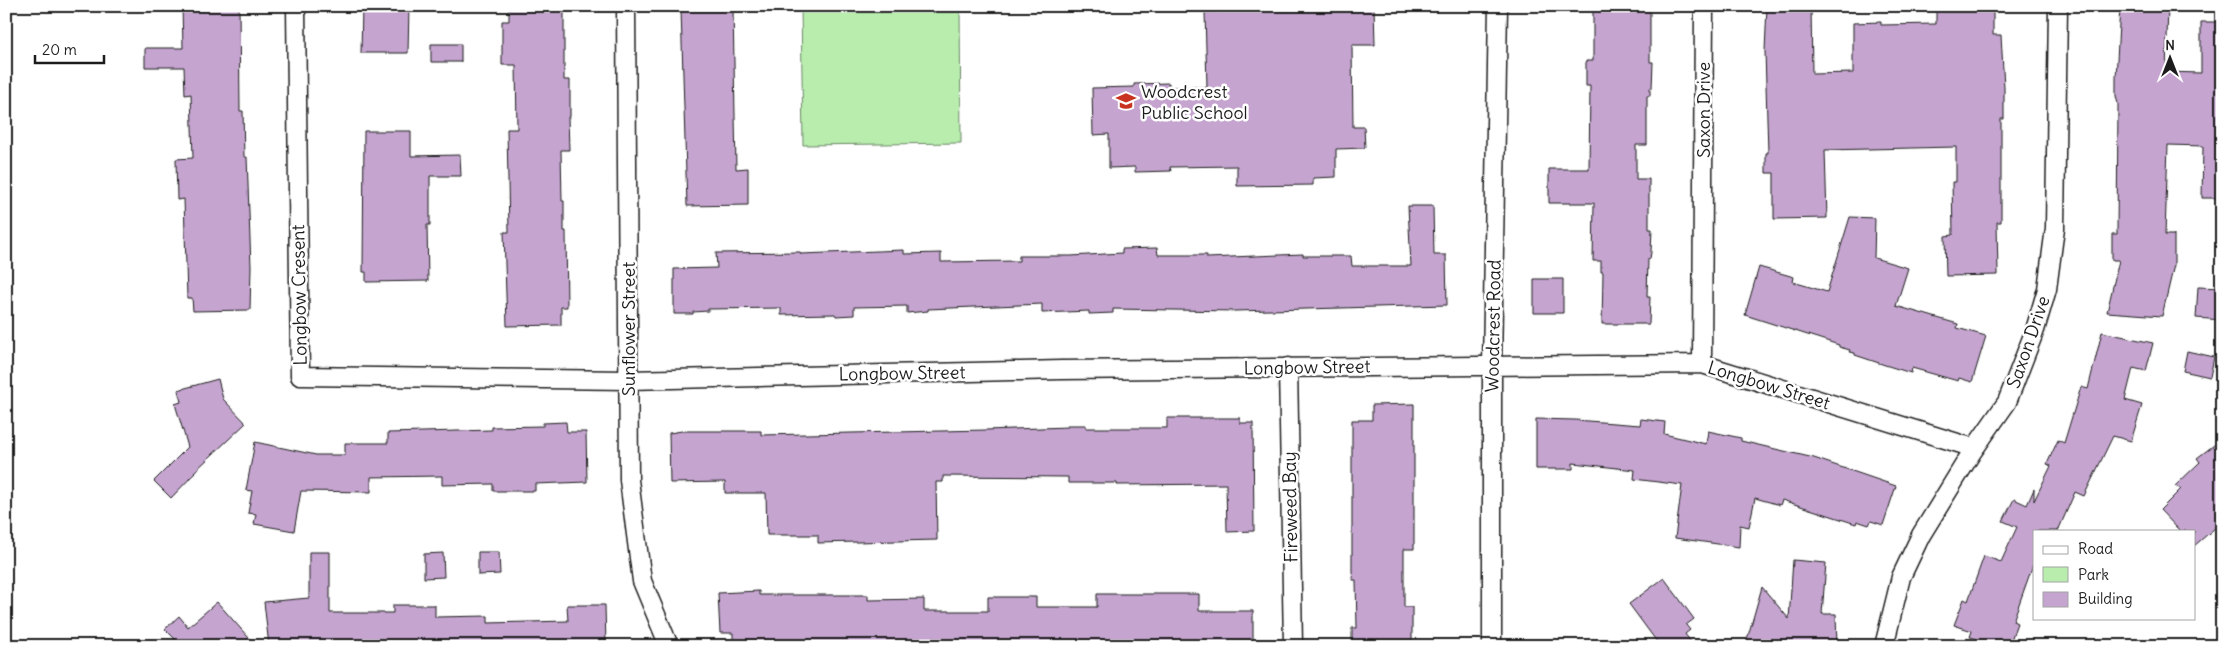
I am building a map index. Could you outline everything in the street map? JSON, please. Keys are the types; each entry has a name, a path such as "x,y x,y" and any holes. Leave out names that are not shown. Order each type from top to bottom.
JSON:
{"street":[{"name":"Longbow Cresent","path":"296,6 300,376 628,380"},
{"name":"Sunflower Street","path":"626,6 629,480 642,581 669,646"},
{"name":"Woodcrest Road","path":"1492,646 1492,366 1498,6"},
{"name":"Saxon Drive","path":"1702,364 1704,6"},
{"name":"Saxon Drive","path":"1884,646 1901,577 1921,535 1974,448 2007,402 2035,330 2047,289 2055,228 2058,6"},
{"name":"Longbow Street","path":"628,380 1051,370 1702,364 1974,448"},
{"name":"Fireweed Bay","path":"1288,367 1293,646"}],"green space":[{"path":"801,6 960,6 961,143 803,145"}],"building":[{"path":"182,6 239,6 240,111 243,111 244,157 247,157 251,267 250,310 193,311 192,298 187,298 184,199 177,200 176,159 193,158 191,94 185,95 184,67 145,67 145,48 183,48"},
{"path":"362,6 409,6 408,53 361,53"},
{"path":"509,6 564,6 564,80 570,80 570,117 568,117 569,150 561,150 562,201 564,201 564,231 566,231 567,307 561,307 561,325 507,326 504,232 509,232 507,129 517,129 516,65 502,65 502,21 509,21"},
{"path":"1289,6 1374,6 1375,45 1352,45 1353,127 1364,127 1365,148 1336,149 1336,177 1313,178 1313,185 1237,186 1237,166 1170,167 1171,171 1135,172 1135,167 1109,168 1109,134 1093,135 1092,88 1134,87 1134,84 1169,83 1169,87 1207,87 1205,12 1289,10"},
{"path":"1767,6 1811,6 1812,74 1853,73 1853,23 1881,22 1881,25 1936,24 1936,6 1993,6 1993,35 2001,35 2004,87 2004,119 2001,119 2001,222 1997,222 1998,275 1946,276 1945,236 1953,235 1952,182 1956,182 1956,147 1825,150 1827,218 1774,219 1774,173 1766,173 1766,153 1768,153 1765,51"},
{"path":"2120,6 2168,6 2166,72 2201,73 2201,22 2222,22 2222,198 2202,198 2203,146 2168,145 2165,235 2174,235 2174,265 2162,316 2107,312 2119,260 2112,260 2112,234 2117,234 2118,104 2116,78"},
{"path":"733,9 736,169 748,168 748,205 687,206 681,10"},
{"path":"1593,10 1650,10 1650,62 1653,62 1652,88 1650,88 1650,96 1647,96 1647,145 1636,145 1636,179 1649,179 1649,229 1652,229 1651,252 1650,259 1648,259 1647,297 1650,297 1649,324 1602,324 1603,272 1601,272 1601,261 1593,261 1594,203 1549,203 1549,169 1589,169 1590,86 1586,86 1586,61 1593,61"},
{"path":"431,44 461,44 461,62 431,62"},
{"path":"364,131 411,131 411,156 460,155 461,176 430,176 430,225 427,225 428,281 366,282 366,272 363,272"},
{"path":"1408,206 1433,206 1434,255 1446,255 1447,305 1235,311 1113,309 1113,313 1089,314 1089,311 1042,313 1042,304 928,309 928,311 907,313 907,306 854,307 854,315 836,316 835,314 781,315 781,308 708,309 708,311 693,312 693,314 674,314 674,269 717,268 716,253 800,252 801,254 904,250 904,254 941,253 941,262 1019,261 1019,256 1071,256 1122,253 1122,249 1157,248 1158,255 1207,255 1207,258 1303,254 1303,256 1351,256 1352,266 1411,266"},
{"path":"1850,217 1875,218 1874,258 1908,268 1896,306 1958,324 1957,328 1986,336 1972,382 1959,378 1958,381 1912,368 1911,373 1855,355 1855,353 1849,352 1850,350 1839,347 1839,345 1745,315 1759,267 1794,277 1793,282 1827,292"},
{"path":"1534,279 1563,279 1563,313 1534,313"},
{"path":"2198,287 2222,288 2222,320 2196,318"},
{"path":"2102,332 2153,343 2146,371 2133,368 2125,400 2142,405 2131,441 2113,436 2084,496 2075,492 2058,530 2033,530 2033,565 2013,621 2017,623 2009,646 1974,646 1977,639 1970,637 1972,631 1954,625 1964,599 1968,601 1984,556 2001,562 2017,527 2003,521 2014,499 2027,505 2034,489 2034,501 2051,466 2047,464 2058,440 2064,443 2081,387 2088,389"},
{"path":"2187,351 2214,357 2210,377 2183,371"},
{"path":"218,379 223,399 246,423 194,472 171,498 154,481 188,447 175,404 181,402 178,390"},
{"path":"1414,404 1414,549 1404,549 1404,607 1412,607 1412,646 1352,646 1352,628 1357,628 1356,580 1353,580 1352,571 1352,420 1372,420 1372,405"},
{"path":"1167,418 1240,418 1240,423 1253,423 1254,531 1227,532 1226,484 1117,485 1117,483 1068,483 1068,477 943,476 943,482 936,482 937,540 818,543 818,535 767,535 766,493 725,493 725,482 670,483 669,433 682,431 761,431 761,435 986,430 1068,427 1068,425 1086,425 1086,428 1167,428"},
{"path":"1536,419 1640,425 1641,419 1665,422 1664,434 1706,444 1708,431 1741,438 1741,441 1814,458 1896,486 1883,525 1871,521 1869,525 1857,521 1856,524 1782,500 1780,505 1755,498 1749,527 1740,525 1739,547 1675,538 1682,485 1634,479 1635,470 1573,463 1573,469 1536,469"},
{"path":"566,422 567,432 586,432 587,482 535,484 535,491 493,491 493,484 442,485 442,476 371,477 371,492 301,491 294,531 254,524 256,514 248,513 252,491 246,490 255,442 316,455 345,455 345,443 388,443 388,433 492,430 492,427 543,426 543,423"},
{"path":"2222,439 2222,522 2196,544 2196,530 2179,530 2160,510 2181,489 2175,486 2200,462 2197,458"},
{"path":"309,552 330,552 330,613 393,613 393,605 435,605 435,617 488,616 488,623 568,621 567,605 605,605 606,646 269,646 264,602 309,598"},
{"path":"478,552 499,552 500,574 478,575"},
{"path":"443,553 444,577 424,578 424,554"},
{"path":"1793,560 1826,563 1822,614 1836,614 1837,646 1746,643 1762,587 1789,619"},
{"path":"1664,578 1694,619 1686,625 1690,630 1685,634 1694,646 1660,646 1629,604"},
{"path":"759,591 759,595 868,595 868,600 924,599 924,611 988,611 988,597 1036,597 1036,607 1097,607 1097,594 1199,594 1199,611 1253,611 1253,646 768,646 768,643 733,643 733,633 720,633 718,593"},
{"path":"217,602 256,646 168,646 175,639 165,629 179,616 188,627"}],"place":[{"name":"Woodcrest Public School","path":"1126,101"}]}
